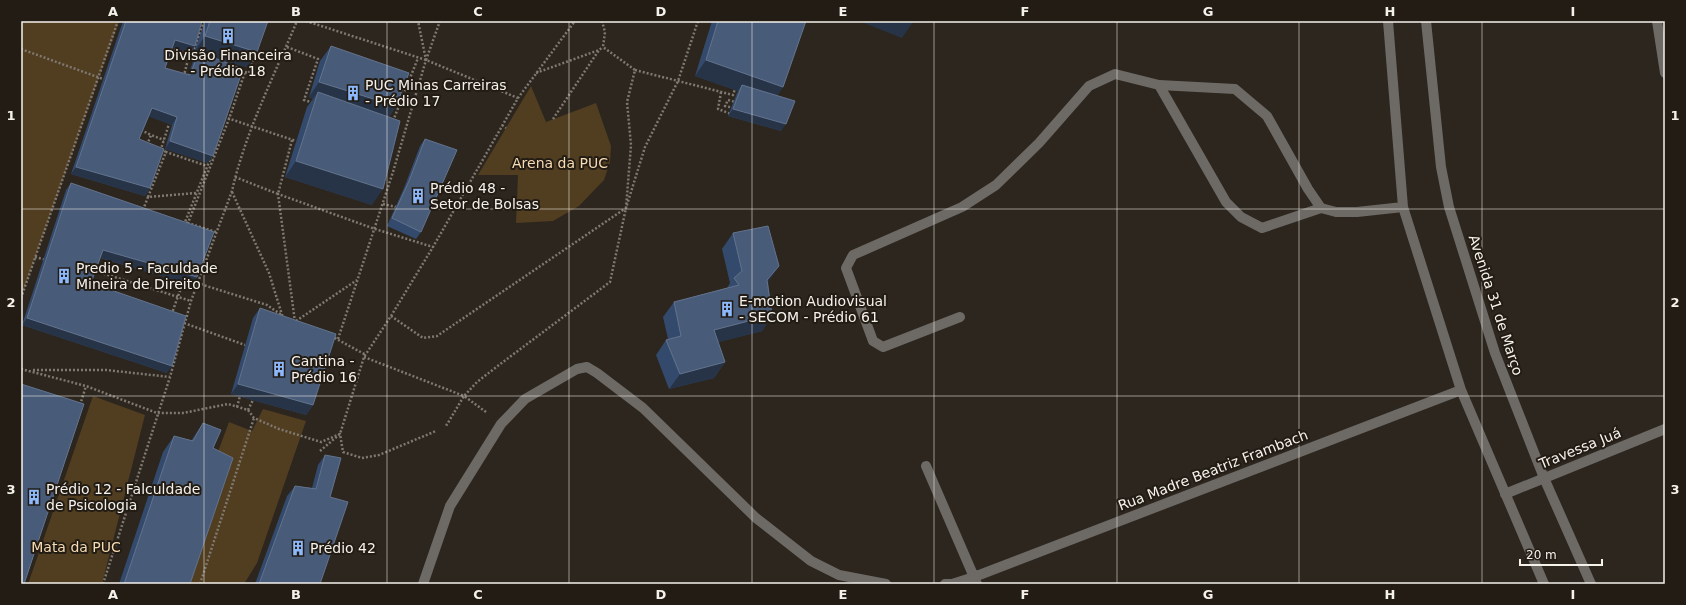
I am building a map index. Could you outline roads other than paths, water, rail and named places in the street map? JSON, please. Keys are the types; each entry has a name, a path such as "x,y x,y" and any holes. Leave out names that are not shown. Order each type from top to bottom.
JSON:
{"street":[{"path":"1388,21 1402,207 1461,390 1544,584"},
{"name":"Avenida 31 de Março","path":"1426,21 1440,167 1449,207 1495,353 1544,478 1591,584"},
{"path":"1657,21 1665,73"},
{"path":"960,317 883,347 873,341 846,268 854,255 962,206 996,185 1039,143 1089,86 1115,74 1159,85 1235,90 1267,116 1308,189 1321,208"},
{"path":"1159,85 1226,202 1241,217 1262,228 1321,208 1336,212 1357,212 1402,207"},
{"path":"423,584 450,506 500,424 524,399 577,370 587,367 643,408 756,518 811,562 839,575 886,584"},
{"name":"Rua Madre Beatriz Frambach","path":"945,584 976,580 1461,390"},
{"name":"Travessa Juá","path":"1505,494 1665,429"},
{"path":"926,466 976,580"}],"place":[{"name":"Divisão Financeira - Prédio 18","path":"228,36"},
{"name":"PUC Minas Carreiras - Prédio 17","path":"353,93"},
{"name":"Prédio 48 - Setor de Bolsas","path":"418,196"},
{"name":"Predio 5 - Faculdade Mineira de Direito","path":"64,276"},
{"name":"E-motion Audiovisual - SECOM - Prédio 61","path":"727,309"},
{"name":"Cantina - Prédio 16","path":"279,369"},
{"name":"Prédio 12 - Falculdade de Psicologia","path":"34,497"},
{"name":"Prédio 42","path":"298,548"}],"park label":[{"name":"Arena da PUC","path":"560,163"},
{"name":"Mata da PUC","path":"76,547"}]}
